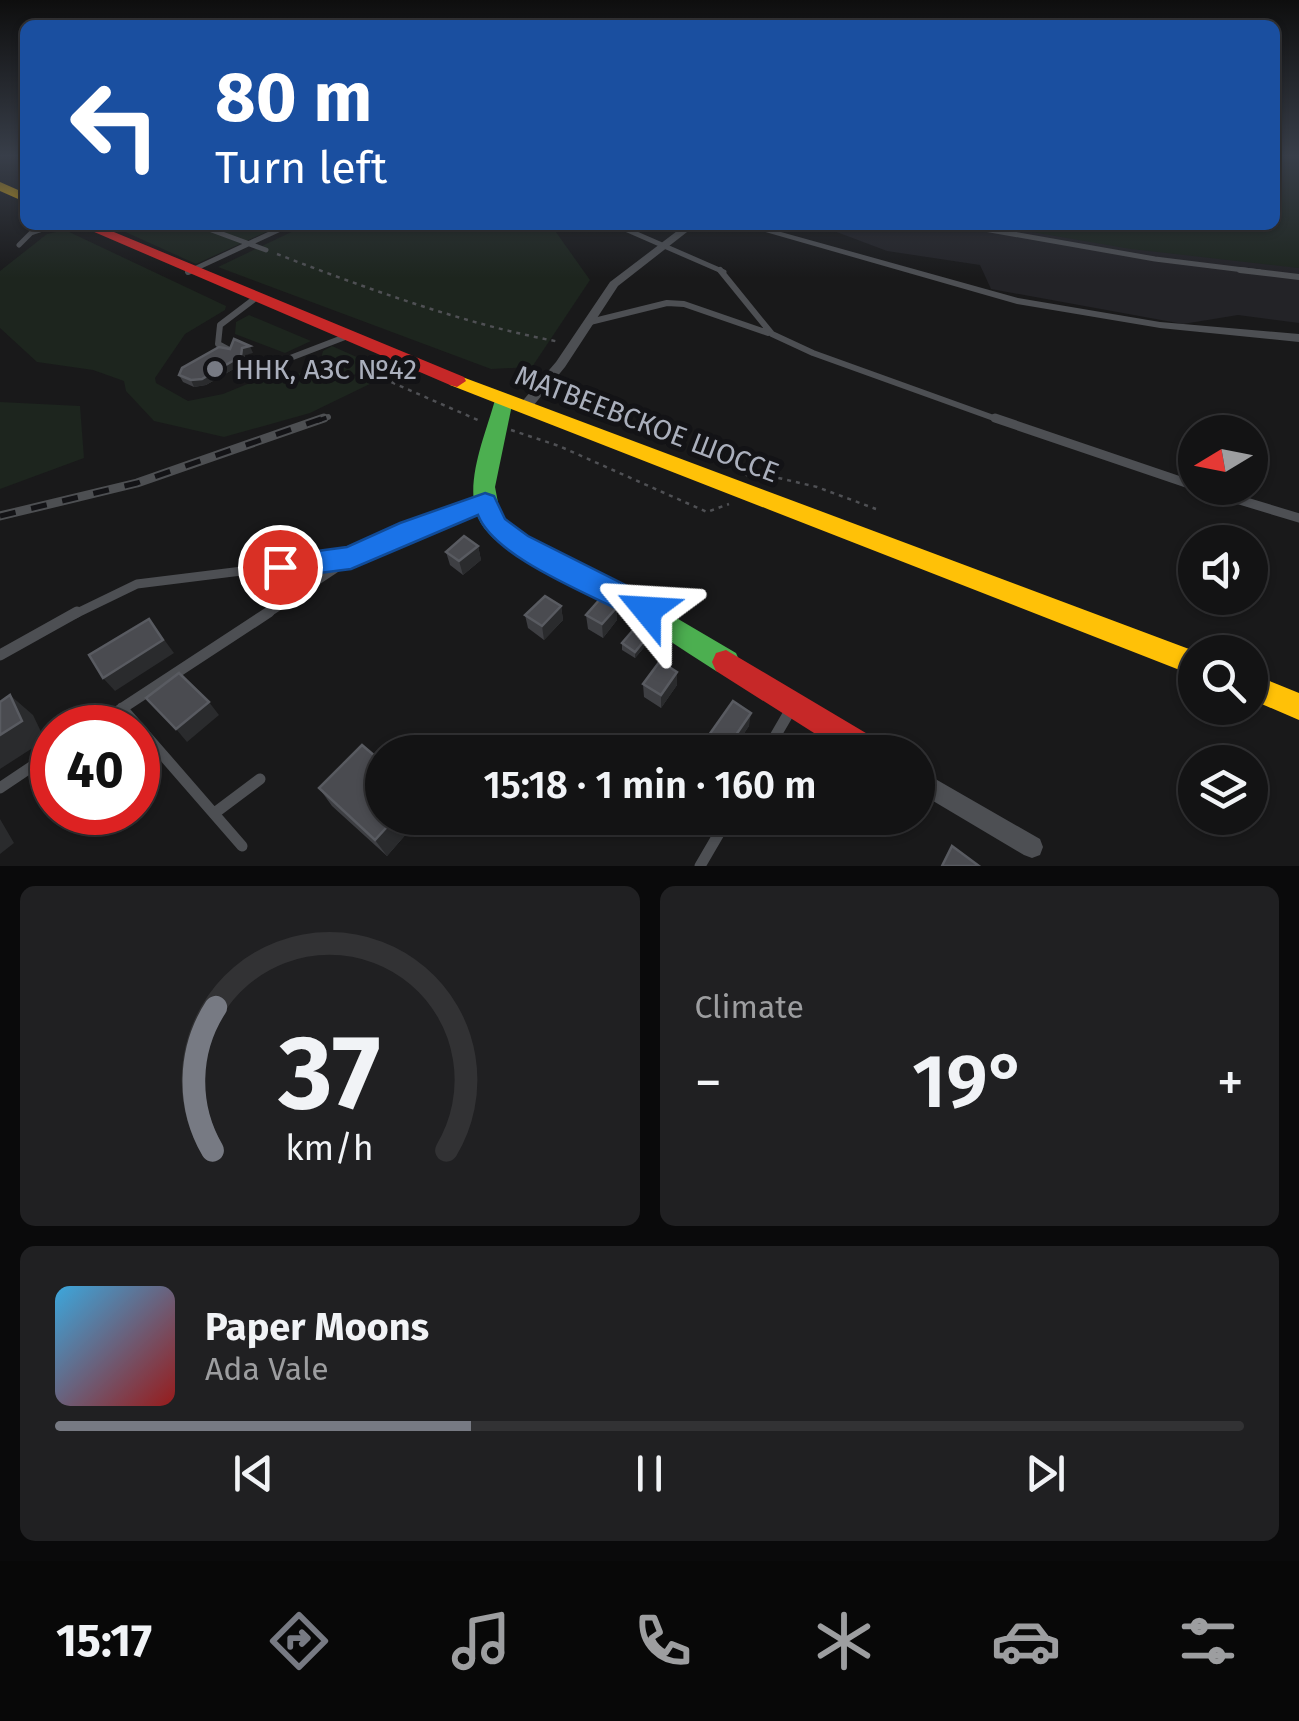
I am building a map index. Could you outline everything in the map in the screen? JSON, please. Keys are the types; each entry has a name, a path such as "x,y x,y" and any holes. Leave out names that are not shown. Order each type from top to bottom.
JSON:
{"main road":[{"name":"МАТВЕЕВСКОЕ ШОССЕ","path":"95,230 253,300 524,408 946,565 1178,657"},
{"path":"504,400 489,447 485,502 495,525 518,544 647,610 792,708 840,735"},
{"path":"1268,694 1299,707"}],"street":[{"path":"524,408 614,284 684,230"},
{"path":"764,230 1017,301 1160,325 1299,338"},
{"path":"935,790 1032,847"}],"lane":[{"path":"19,245 40,230"},
{"path":"211,230 266,250"},
{"path":"188,272 278,230"},
{"path":"628,230 723,271 772,334"},
{"path":"991,230 1156,259 1299,276"},
{"path":"229,350 218,344 220,325 253,300"},
{"path":"590,322 667,303 684,304 906,387 1178,480"},
{"path":"250,359 272,365 345,337"},
{"path":"127,705 351,558 409,530 485,502"},
{"path":"1257,505 1299,518"},
{"path":"0,654 137,584 351,558"},
{"path":"776,735 792,708"},
{"path":"160,750 242,846"},
{"path":"0,788 30,768"},
{"path":"216,812 260,779"},
{"path":"700,866 718,835"}],"path":[{"path":"266,250 336,277 522,335 574,344"}],"shaded area":[{"path":"1280,197 1299,197 1299,323 1238,315 1183,324 991,289 980,265 887,251 831,230 1280,230"},
{"path":"1280,197 1299,197 1299,268 1131,249 1021,230 1280,230"},
{"path":"65,230 226,306 185,334 155,378 156,383 188,401 223,394 274,373 290,377 319,365 323,351 332,346 359,358 355,363 361,368 353,376 376,381 310,413 224,437 154,421 126,391 124,381 93,370 37,362 0,328 0,271 47,234"},
{"path":"121,230 270,230 196,264"},
{"path":"296,230 555,230 590,280 532,367 491,369 218,267"},
{"path":"249,315 311,341 285,353 235,334 236,322"},
{"path":"0,402 80,406 84,458 0,489"}],"building":[{"path":"234,339 250,346 242,348 241,356 202,379 179,375 182,368 219,347 230,349"},
{"path":"464,536 478,546 459,561 446,552"},
{"path":"545,596 561,606 542,626 525,615"},
{"path":"601,598 617,607 602,624 586,615"},
{"path":"149,619 163,640 103,678 89,655"},
{"path":"634,629 647,637 635,652 622,643"},
{"path":"660,661 677,672 661,695 643,684"},
{"path":"179,673 209,702 176,729 160,712 160,705 153,705 146,698"},
{"path":"10,695 22,721 0,735 0,702"},
{"path":"733,701 751,713 736,735 709,735"},
{"path":"362,745 365,748 365,831 319,788"},
{"path":"952,846 979,866 942,866"}],"railway":[{"path":"317,421 328,417"},
{"path":"0,516 137,483 324,418"}],"traffic: fast":[{"path":"504,400 484,487 487,513 493,524 525,549 613,593 726,662"}],"traffic: slow":[{"path":"457,381 1178,657"},
{"path":"1268,694 1299,707"}],"traffic: jam":[{"path":"97,230 457,381"},
{"path":"726,662 843,735"}],"place":[{"name":"ННК, АЗС №42","path":"215,369"}],"route":[{"path":"280,567 351,558 409,530 485,502 495,525 518,544 647,610"}]}
